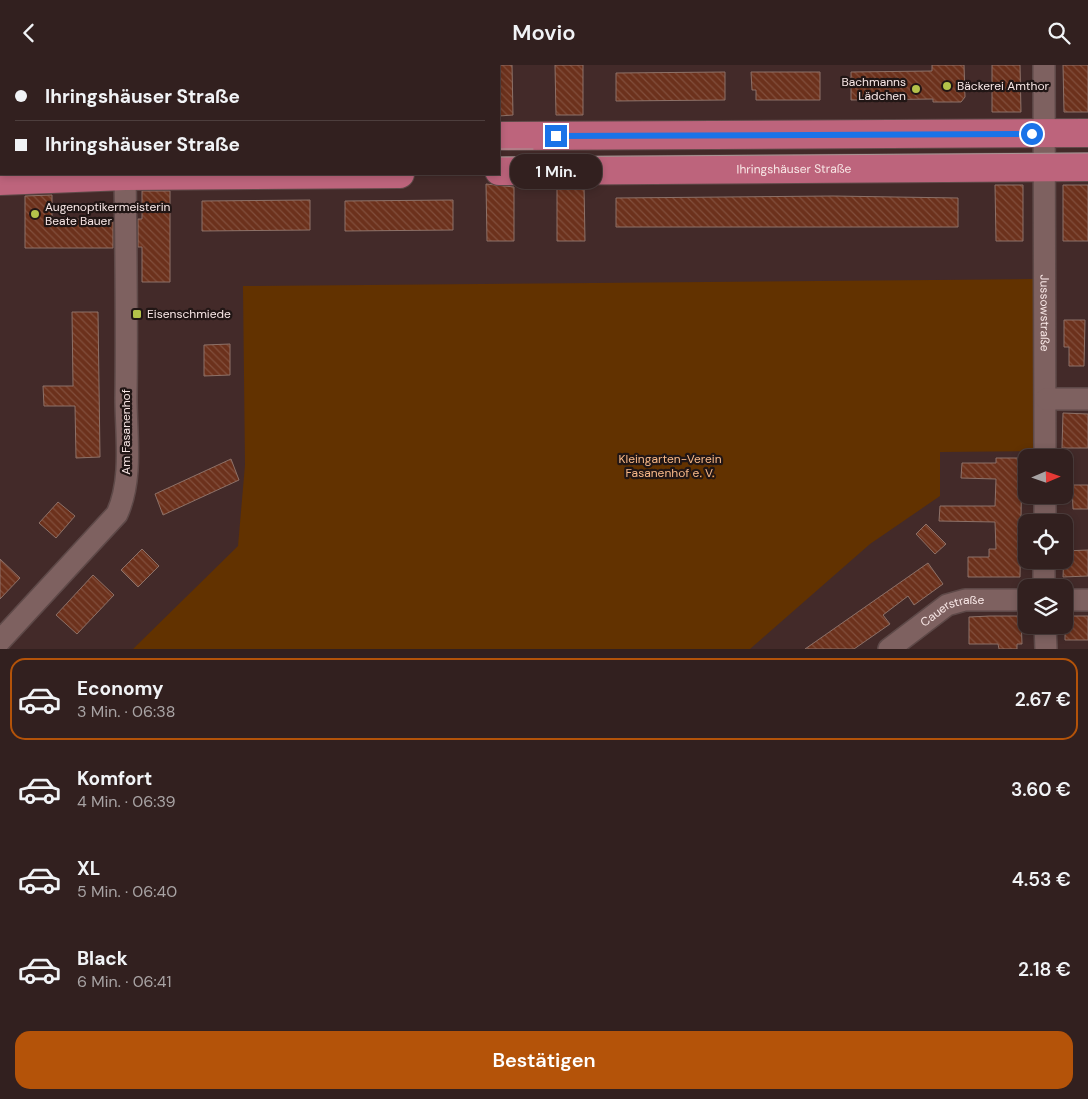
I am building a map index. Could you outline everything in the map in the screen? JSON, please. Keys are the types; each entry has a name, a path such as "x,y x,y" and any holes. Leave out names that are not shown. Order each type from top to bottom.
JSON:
{"main road":[{"path":"500,137 1088,133"},
{"name":"Ihringshäuser Straße","path":"500,171 1088,167"},
{"path":"0,181 124,175"}],"street":[{"name":"Jussowstraße","path":"1044,65 1045,449"},
{"name":"Am Fasanenhof","path":"0,641 117,514 124,498 126,469 127,314 124,175"},
{"path":"1046,399 1088,399"},
{"name":"Cauerstraße","path":"889,649 947,605 965,600 1018,600"},
{"path":"1073,600 1088,600"},
{"path":"1045,634 1046,649"}],"green space":[{"name":"Kleingarten-Verein Fasanenhof e. V.","path":"1033,279 1034,449 1018,449 1018,451 940,452 940,496 870,544 750,649 133,649 238,546 245,465 243,286"}],"building":[{"path":"500,65 512,65 513,115 500,116"},
{"path":"555,65 583,65 583,115 556,115"},
{"path":"932,65 964,65 965,97 961,102 933,102 933,99 851,100 851,72 932,71"},
{"path":"992,65 1020,65 1021,112 992,112"},
{"path":"1063,65 1088,65 1088,112 1064,112"},
{"path":"725,72 725,100 616,101 616,73"},
{"path":"751,72 820,72 820,100 756,100 756,90 752,90"},
{"path":"486,184 514,187 514,241 487,241"},
{"path":"995,185 1023,185 1023,241 996,241"},
{"path":"1063,185 1088,185 1088,241 1063,241"},
{"path":"557,186 584,186 585,241 557,241"},
{"path":"142,191 170,191 170,282 142,282 142,247 138,247 138,219 142,219"},
{"path":"52,195 52,219 113,219 113,248 25,248 25,196"},
{"path":"833,196 958,198 958,227 616,227 616,198"},
{"path":"310,200 310,230 202,231 202,201"},
{"path":"453,200 453,230 345,231 345,201"},
{"path":"72,312 98,312 100,457 76,458 75,406 44,406 43,386 73,386"},
{"path":"1064,320 1085,320 1084,366 1069,366 1069,347 1064,347"},
{"path":"230,344 230,375 204,376 204,345"},
{"path":"1063,413 1088,414 1088,448 1062,448"},
{"path":"996,458 1018,458 1018,504 1021,504 1021,514 1018,514 1018,569 1020,569 1020,577 968,577 968,557 989,557 989,549 996,549 995,522 939,521 940,506 995,506 996,479 961,478 962,463 996,463"},
{"path":"231,459 239,480 163,515 155,494"},
{"path":"1073,485 1088,485 1088,509 1073,509"},
{"path":"58,502 75,516 56,538 39,523"},
{"path":"926,524 946,544 935,554 916,534"},
{"path":"142,549 159,566 138,587 121,570"},
{"path":"1088,550 1088,576 1063,577 1063,569 1073,569 1073,551"},
{"path":"0,559 20,578 0,599"},
{"path":"928,563 943,584 914,605 908,596 883,615 890,624 854,649 805,649"},
{"path":"93,575 114,595 77,634 56,615"},
{"path":"1018,616 1018,634 1022,634 1022,644 1017,644 1017,649 999,649 998,644 969,644 969,617"},
{"path":"1073,616 1088,616 1088,640 1065,640 1065,634 1073,634"}],"tram line":[{"path":"500,149 533,149"},
{"path":"500,157 1088,153"}],"place":[{"name":"Bäckerei Amthor","path":"947,86"},
{"name":"Bachmanns Lädchen","path":"916,89"},
{"name":"Augenoptikermeisterin Beate Bauer","path":"35,214"},
{"name":"Eisenschmiede","path":"137,314"}],"route":[{"path":"556,136 1032,134"}]}
